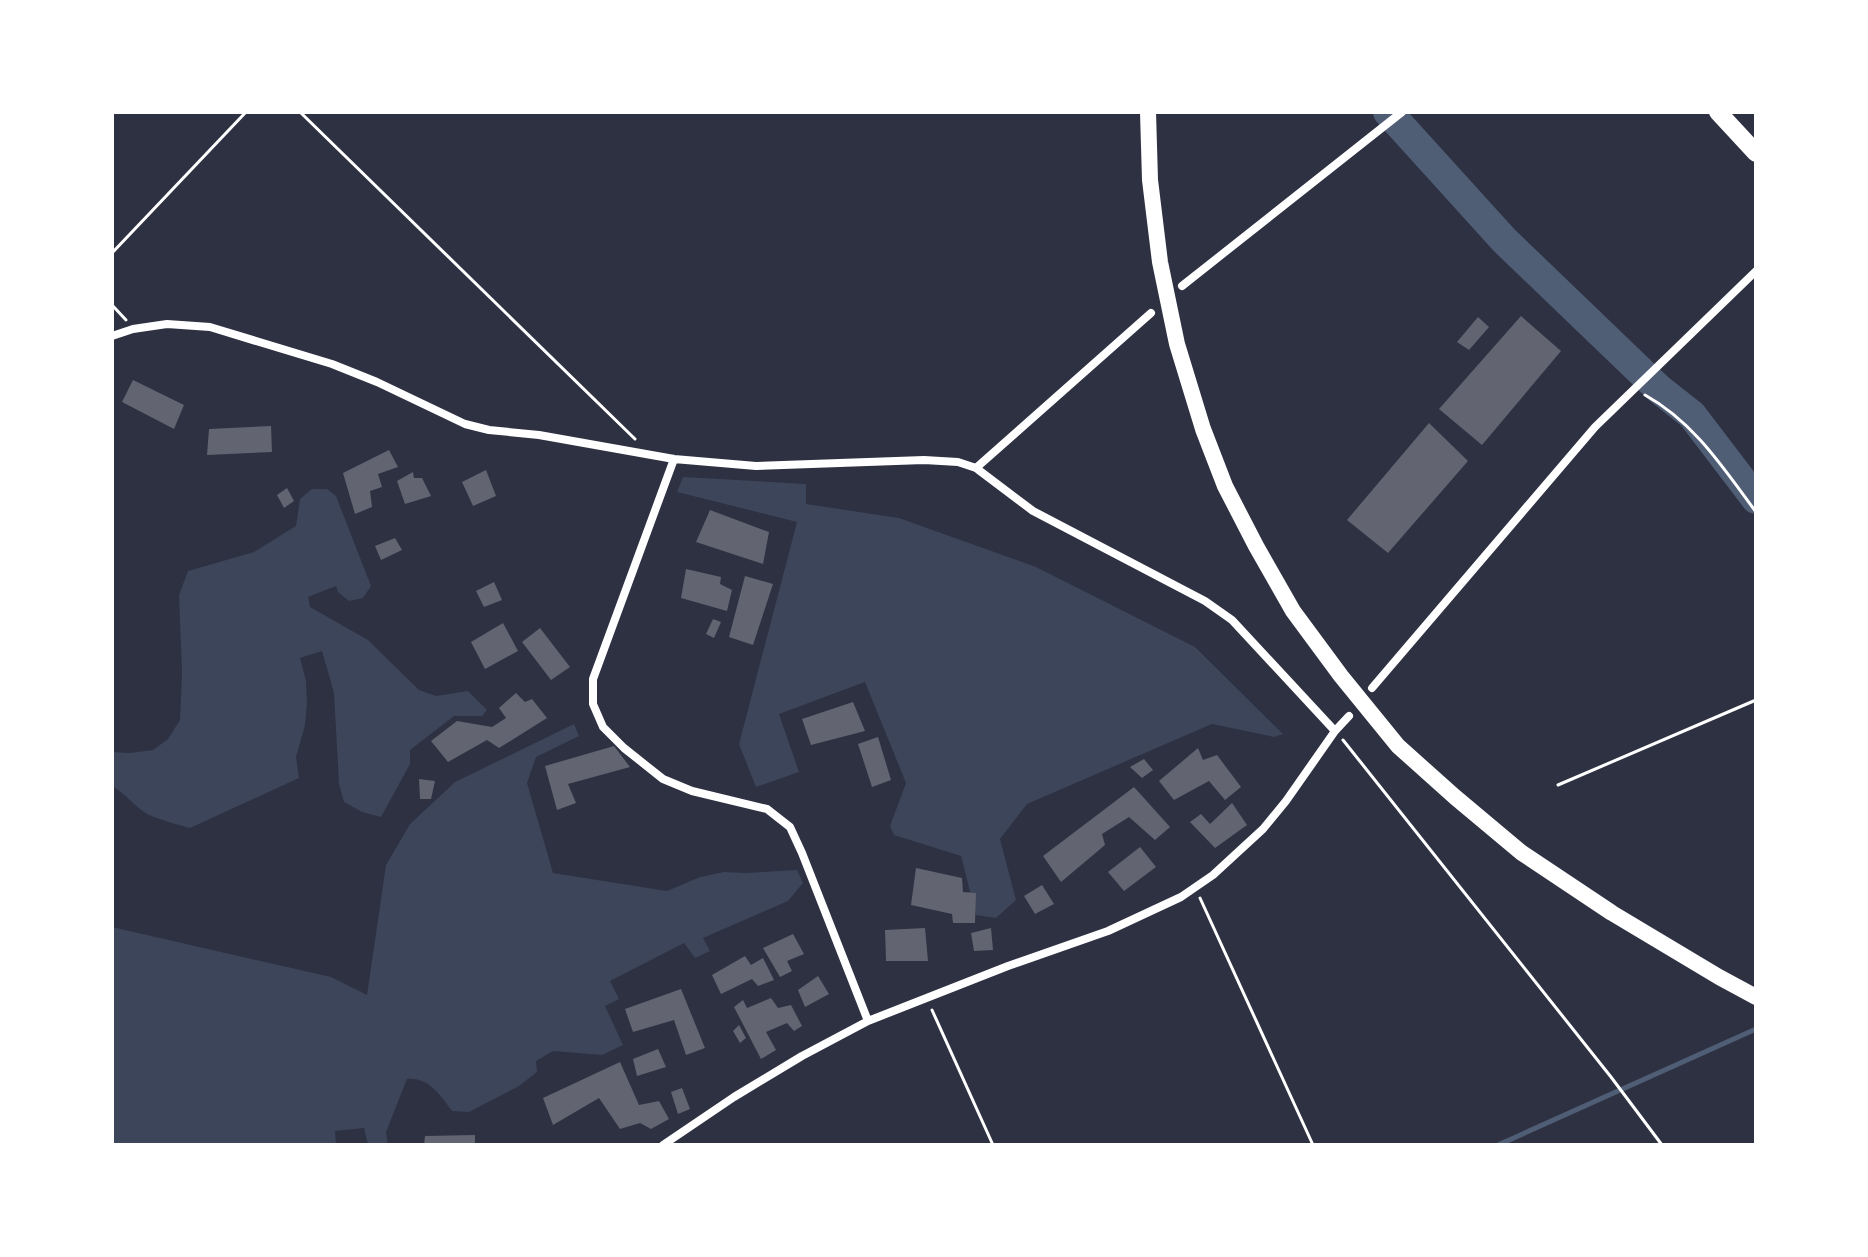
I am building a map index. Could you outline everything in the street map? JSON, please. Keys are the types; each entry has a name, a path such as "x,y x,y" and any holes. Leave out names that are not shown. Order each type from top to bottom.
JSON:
{"highway":[{"path":"1718,112 1756,153"}],"main road":[{"path":"1148,112 1150,180 1158,248 1177,344 1203,429 1225,486 1293,611 1398,746 1522,853 1612,913 1756,997"}],"street":[{"path":"1182,286 1402,112"},
{"path":"1372,688 1595,427 1756,271"},
{"path":"976,468 1151,313"},
{"path":"112,336 167,324 210,327 332,364 465,424 674,459 756,466 924,460 958,462 976,468 1033,511 1205,601 1232,620 1335,731"},
{"path":"674,459 593,679 593,704 603,727 663,779 692,791 767,809 790,827 868,1021"},
{"path":"663,1145 734,1097 868,1021 1108,931 1181,897 1240,852 1263,829 1349,716"}],"path":[{"path":"112,253 246,112"},
{"path":"300,112 652,455"},
{"path":"112,305 133,329"},
{"path":"1636,388 1686,423 1756,512"},
{"path":"1558,785 1756,700"},
{"path":"1335,731 1662,1145"},
{"path":"1195,887 1313,1145"},
{"path":"927,998 993,1145"}],"shaded area":[{"path":"683,477 806,484 806,504 899,518 1036,567 1195,647 1283,734 1274,737 1212,724 1027,804 1000,839 1016,900 996,918 976,915 961,856 894,835 890,826 906,783 865,682 779,714 799,772 756,787 739,744 797,522 677,492"},
{"path":"312,489 327,489 336,496 371,586 363,598 349,601 338,592 336,586 308,597 310,607 368,640 419,690 436,696 468,691 487,710 482,716 454,716 410,750 410,764 381,817 362,812 344,802 339,784 334,693 322,651 300,658 307,703 305,725 296,757 299,778 190,828 147,814 112,786 112,752 153,750 168,739 180,720 179,595 188,571 254,552 296,526 300,499"},
{"path":"574,724 579,736 536,757 527,783 553,873 667,891 700,877 724,872 797,870 803,883 788,901 703,938 710,951 695,958 684,943 610,981 619,999 605,1006 623,1045 602,1055 553,1051 536,1061 537,1072 519,1086 469,1112 452,1111 428,1084 407,1079 386,1132 388,1145 368,1145 364,1128 335,1131 336,1145 112,1145 112,927 331,977 367,995 386,865 410,824 455,782"}],"building":[{"path":"1521,316 1561,351 1482,445 1439,409"},
{"path":"1478,317 1489,327 1469,350 1457,342"},
{"path":"133,380 184,405 174,429 122,402"},
{"path":"1429,423 1468,461 1388,553 1347,520"},
{"path":"271,426 272,452 207,455 209,429"},
{"path":"389,450 398,467 378,474 382,487 370,491 372,507 355,514 343,473"},
{"path":"486,470 496,496 473,506 462,482"},
{"path":"413,472 414,478 422,478 431,496 405,504 397,481"},
{"path":"287,488 294,501 284,508 277,495"},
{"path":"710,510 769,532 763,564 696,542"},
{"path":"395,538 402,550 381,560 375,546"},
{"path":"686,569 721,577 720,584 732,590 727,611 681,598"},
{"path":"745,576 773,584 753,645 729,637"},
{"path":"494,582 502,600 484,607 476,591"},
{"path":"713,619 721,622 714,638 706,634"},
{"path":"503,623 518,651 485,669 471,642"},
{"path":"540,628 570,667 551,680 522,642"},
{"path":"516,693 525,702 532,699 547,718 499,748 487,740 448,762 431,741 457,721 492,727 506,718 499,708"},
{"path":"853,702 865,731 811,745 802,719"},
{"path":"878,737 891,780 872,787 858,744"},
{"path":"614,746 630,767 568,784 576,803 557,810 545,766"},
{"path":"1198,748 1203,760 1217,755 1241,787 1225,800 1209,781 1174,800 1159,781"},
{"path":"1144,759 1153,770 1142,778 1130,767"},
{"path":"419,779 435,781 431,799 420,799"},
{"path":"1134,787 1170,827 1155,840 1129,817 1102,834 1105,845 1061,882 1043,856"},
{"path":"1232,803 1247,825 1215,848 1190,822 1201,814 1210,824"},
{"path":"1140,847 1156,867 1124,891 1108,872"},
{"path":"916,868 962,878 963,892 976,893 975,923 953,923 952,914 911,905"},
{"path":"1042,885 1054,904 1035,914 1024,896"},
{"path":"925,928 928,961 886,961 885,930"},
{"path":"991,928 993,950 974,951 971,933"},
{"path":"793,934 804,954 787,961 792,971 780,977 763,948"},
{"path":"745,956 751,965 763,958 774,980 758,986 752,979 721,994 712,975"},
{"path":"818,976 829,994 805,1007 798,990"},
{"path":"681,989 705,1048 686,1055 674,1020 633,1032 625,1009"},
{"path":"771,998 778,1008 791,1005 802,1026 794,1031 787,1023 766,1032 776,1050 761,1059 734,1007 743,1000 747,1008"},
{"path":"739,1025 746,1038 740,1043 733,1031"},
{"path":"658,1049 666,1067 637,1076 633,1059"},
{"path":"620,1062 639,1105 659,1101 669,1119 651,1129 640,1123 620,1129 599,1098 553,1125 543,1098"},
{"path":"682,1088 690,1109 678,1114 671,1092"},
{"path":"475,1135 475,1145 424,1145 425,1136"}],"waterway":[{"path":"1388,112 1504,240 1659,389 1692,415 1756,499"},
{"path":"1498,1145 1756,1029"}]}
